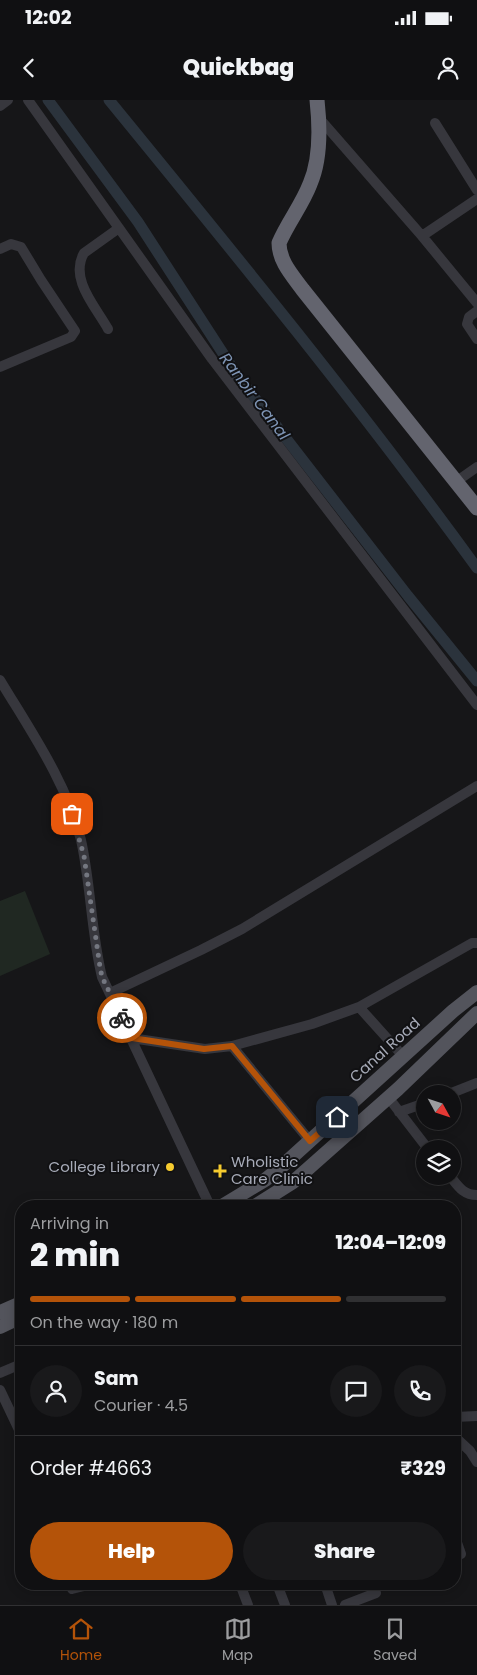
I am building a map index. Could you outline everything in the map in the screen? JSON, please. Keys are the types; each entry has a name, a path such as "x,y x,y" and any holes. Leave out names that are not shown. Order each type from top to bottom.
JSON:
{"highway":[{"path":"317,100 319,139 311,183 279,242 279,251 303,290 477,508"}],"main road":[{"name":"Canal Road","path":"232,1200 266,1180 453,1011 477,992"},
{"path":"264,1200 293,1182 388,1098 477,1013"},
{"path":"0,1312 15,1306"},
{"path":"0,1327 15,1320"}],"street":[{"path":"0,106 8,100"},
{"path":"28,100 212,360 477,705"},
{"path":"319,118 422,236 477,303"},
{"path":"435,123 477,190"},
{"path":"422,236 477,199"},
{"path":"108,329 83,285 79,272 81,257 90,246 119,228"},
{"path":"0,249 11,244 21,247 75,331 71,337 0,367"},
{"path":"477,311 468,317 466,324 477,339"},
{"path":"457,482 477,466"},
{"path":"0,680 66,795 80,839 102,977 207,1200"},
{"path":"110,993 242,929 477,786"},
{"path":"132,1038 204,1049 232,1046 312,1024 359,1007 472,943 477,943"},
{"path":"359,1007 403,1056"},
{"path":"232,1046 310,1141"},
{"path":"461,1089 477,1083"},
{"path":"388,1098 421,1140"},
{"path":"399,1112 416,1106"},
{"path":"457,1185 469,1195 477,1195"},
{"path":"0,1373 15,1367"},
{"path":"0,1390 15,1416"},
{"path":"461,1417 477,1416"},
{"path":"461,1443 470,1451 477,1462"},
{"path":"242,1590 248,1605"},
{"path":"279,1590 285,1605"},
{"path":"327,1590 332,1605"},
{"path":"345,1605 376,1593"}],"shaded area":[{"path":"25,891 50,954 0,976 0,901"}],"waterway":[{"name":"Ranbir Canal","path":"48,100 138,222 237,375 408,596 477,681"},
{"name":"Ranbir Canal","path":"109,100 250,273 388,449 477,568"}],"way so far":[{"path":"72,814 84,856 97,954 102,977 122,1018"}],"place":[{"name":"College Library","path":"170,1167"},
{"name":"Wholistic Care Clinic","path":"220,1171"}],"route":[{"path":"122,1018 132,1038 204,1049 232,1046 310,1141 337,1117"}]}
